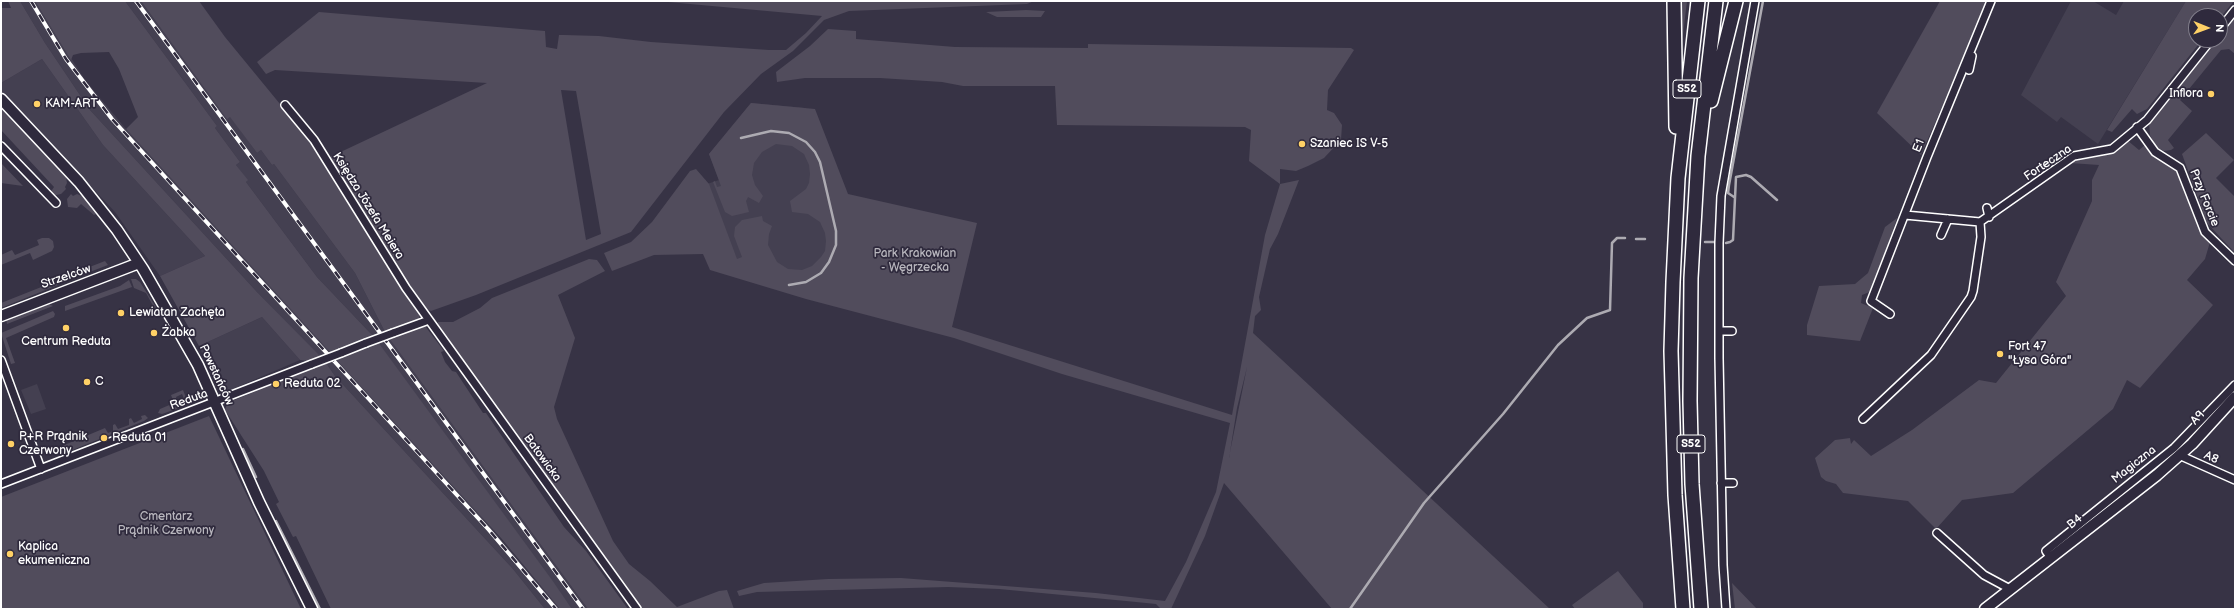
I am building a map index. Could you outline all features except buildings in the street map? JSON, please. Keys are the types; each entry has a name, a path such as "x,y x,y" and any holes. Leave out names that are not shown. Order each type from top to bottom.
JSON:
{"highway":[{"path":"1674,1 1678,178"},
{"name":"S52","path":"1683,609 1675,494 1672,398 1673,282 1678,178 1698,1"},
{"name":"S52","path":"1702,609 1692,484 1690,401 1691,278 1698,156 1716,1"},
{"path":"1698,156 1736,1"}],"street":[{"path":"1726,609 1721,483 1719,243 1721,196 1755,1"},
{"name":"E1","path":"1890,314 1871,301 1992,1"},
{"path":"2228,19 2235,10"},
{"path":"1969,70 1974,43"},
{"name":"Forteczna","path":"1980,222 2074,156 2112,149 2147,120 2205,48"},
{"name":"Powstańców","path":"1,99 80,182 105,213 139,264 189,348 215,402 259,502 312,609"},
{"name":"Księdza Józefa Meiera","path":"285,105 314,140 406,288 429,320"},
{"name":"Przy Forcie","path":"2137,127 2155,152 2180,168 2205,232 2235,261"},
{"path":"1,146 56,203"},
{"path":"1987,208 1988,217"},
{"path":"1863,419 1931,355 1971,297 1973,291 1981,237 1980,222 1905,216"},
{"path":"1941,235 1948,219"},
{"name":"Strzelców","path":"1,316 139,264"},
{"name":"Reduta","path":"1,484 429,320"},
{"name":"Batowicka","path":"429,320 636,609"},
{"path":"1720,331 1732,331"},
{"path":"1,360 42,469"},
{"name":"Magiczna","path":"2051,558 2046,551 2174,448 2235,385"},
{"name":"A9","path":"2179,455 2235,397"},
{"name":"B4","path":"1986,609 2157,475 2179,455"},
{"name":"A8","path":"2179,455 2235,480"},
{"path":"1721,483 1733,483"},
{"path":"1937,533 1984,575 2010,589"}],"shaded area":[{"path":"20,1 35,1 85,80 126,129 476,510 560,609 545,609 513,569 335,376 326,363 257,292 90,110 45,43"},
{"path":"125,1 141,1 227,118 230,116 257,153 261,150 272,165 274,164 355,273 385,332 588,609 572,609 374,337 317,277 246,182 247,180 236,165 240,162 215,128 217,126"},
{"path":"2071,1 2093,1 2116,15 2124,1 2186,1 2098,144 2061,117 2057,122 2021,95"},
{"path":"42,59 103,145 205,256 160,276 115,212 1,91 1,83"},
{"path":"751,103 806,108 844,218 806,296 714,269 705,179 707,184 719,180 709,154"},
{"path":"262,317 300,360 228,391 219,390 216,387 199,346"},
{"path":"37,384 46,409 31,414 21,390"}],"green space":[{"path":"8,1 20,1 45,43 90,110 257,292 320,356 308,361 300,360 262,317 199,346 160,276 205,256 103,145 42,59 1,83 1,8 11,8"},
{"path":"35,1 125,1 217,126 215,128 240,162 236,165 248,180 246,182 317,277 374,337 330,352 126,129 138,117 119,69 109,52 81,53 73,55 71,60"},
{"path":"141,1 199,1 225,37 303,132 402,289 420,313 419,319 385,332 355,273 274,164 272,165 261,150 257,153 230,117 227,119"},
{"path":"657,1 1034,1 1027,4 849,11 824,20 793,51 761,74 724,112 631,232 476,295 431,311 426,309 397,268 330,157 487,83 275,70 266,74 257,62 319,12 545,31 546,47 557,49 559,35 564,35 599,36 651,42 786,50 806,33 822,16","holes":["561,90 576,91 601,234 586,240"]},
{"path":"1679,1 1687,1 1679,68"},
{"path":"1940,1 1988,1 1921,155 1877,113"},
{"path":"2186,1 2234,1 2228,8 2188,8 2188,48 2196,48 2147,109 2137,114 2132,109 2112,132 2107,130"},
{"path":"1026,10 1045,11 1041,17 997,17 986,12"},
{"path":"2235,18 2235,54 2229,49 2221,50 2180,100 2192,111 2168,140 2174,148 2164,151 2156,147 2150,135 2149,123 2210,48 2228,48 2228,27"},
{"path":"828,29 856,31 856,39 955,47 1088,48 1088,44 1351,48 1354,50 1328,90 1327,110 1334,113 1342,125 1341,140 1324,158 1308,166 1296,171 1280,169 1280,184 1249,161 1251,130 1245,127 1057,125 1055,86 963,86 942,82 880,78 805,78 777,82 776,72 810,46"},
{"name":"Park Krakowian - Węgrzecka","path":"751,103 815,109 848,194 977,223 952,327 1232,415 1265,235 1280,184 1299,180 1278,234 1270,249 1259,297 1261,310 1255,316 1253,333 1550,609 1332,609 1224,483 1205,536 1171,609 1161,609 1156,604 1126,601 999,589 948,587 757,592 739,596 737,591 764,583 828,579 901,578 1096,593 1165,601 1186,562 1216,492 1230,423 1062,374 954,338 806,299 710,270 703,254 654,255 612,271 604,253 631,242 652,222 690,171 696,169 709,184 737,259 742,257 734,236 735,227 742,220 762,216 763,221 772,226 769,234 768,245 777,262 788,269 802,270 812,266 825,251 825,233 820,222 808,214 792,212 790,201 806,189 809,183 809,165 804,154 792,146 776,144 762,152 754,163 752,175 755,185 763,196 759,203 748,197 746,201 749,212 732,216 725,212 713,182 715,181 717,187 721,186 709,154","holes":["1247,367 1230,453 1237,408"]},
{"path":"1,109 66,177 66,189 61,194 56,195 50,193 54,187 1,130"},
{"path":"2206,133 2234,160 2216,178 2235,197 2235,253 2207,223 2182,154"},
{"path":"2127,140 2139,150 2145,145 2153,155 2177,168 2210,242 2205,259 2187,280 2213,305 2140,388 2127,380 2113,409 2013,493 1962,500 1936,529 1908,501 1843,493 1836,484 1826,481 1821,477 1815,458 1835,440 1850,438 1851,444 1854,440 1871,456 1912,430 1979,380 1996,383 2066,296 2056,282 2092,201 2092,180 2099,165 2070,163 2077,159 2105,155 2117,150"},
{"path":"1,163 23,186 1,183"},
{"path":"71,194 73,196 77,194 82,196 96,214 94,215 81,204 77,208 68,207 67,199"},
{"path":"1897,218 1872,291 1862,295 1861,303 1873,308 1860,341 1807,335 1807,325 1819,286 1855,284 1868,273 1885,227"},
{"path":"49,238 53,241 54,247 52,251 33,260 30,253 1,265 1,255 12,250 15,255 39,245 37,240"},
{"path":"589,259 597,260 605,271 558,295 575,338 554,407 557,419 613,541 629,564 650,581 677,607 719,591 727,590 734,609 641,609 438,325 438,322 453,322 480,308 492,298"},
{"path":"105,261 108,265 82,275 74,273"},
{"path":"64,278 58,285 1,308 1,303"},
{"path":"131,279 136,279 140,282 159,312 157,313 146,293 134,288"},
{"path":"129,280 132,287 65,311 65,306 120,286"},
{"path":"49,304 53,306 7,324 6,320"},
{"path":"53,311 55,314 54,317 6,338 15,363 11,364 1,333"},
{"path":"425,326 444,351 441,352 445,362 452,371 456,372 483,413 486,413 564,527 586,551 628,609 588,609 389,338"},
{"path":"378,342 572,609 560,609 501,538 336,359"},
{"path":"326,363 335,376 513,569 545,609 331,609 296,536 293,537 276,504 279,502 264,471 225,410 227,403"},
{"path":"183,390 189,405 187,405 182,394 176,397 179,408 162,414 158,413 160,409 174,403 171,395"},
{"path":"145,415 148,418 144,421 65,453 62,446 105,428 108,433 113,431 113,425 115,424 118,429 129,425 129,419 131,418 134,423 142,419 141,416"},
{"name":"Cmentarz Prądnik Czerwony","path":"209,416 301,609 1,609 1,497"},
{"path":"1618,571 1643,603 1643,609 1575,609 1572,605"},
{"path":"1732,583 1757,609 1735,609"}],"waterway":[{"path":"1734,197 1728,193 1729,185 1763,1"},
{"path":"741,138 771,131 789,133 806,142 815,152 820,162 836,231 836,245 829,262 821,273 806,282 789,285"},
{"path":"1726,243 1733,240 1736,177 1746,175 1751,177 1777,200"},
{"path":"1350,609 1424,503 1503,414 1558,345 1587,318 1610,310 1612,243 1617,238 1625,238"},
{"path":"1636,239 1645,239"},
{"path":"1705,242 1715,242"},
{"path":"243,449 256,477"},
{"path":"276,521 320,609"}],"railway":[{"path":"31,1 66,59 112,119 489,530 556,609"},
{"path":"136,1 583,609"}],"place":[{"name":"Inflora","path":"2211,94"},
{"name":"KAM-ART","path":"37,104"},
{"name":"Szaniec IS V-5","path":"1302,144"},
{"name":"Lewiatan Zachęta","path":"121,313"},
{"name":"Centrum Reduta","path":"66,328"},
{"name":"Żabka","path":"154,333"},
{"name":"Fort 47 \"Łysa Góra\"","path":"2000,354"},
{"name":"C","path":"87,382"},
{"name":"Reduta 02","path":"276,384"},
{"name":"Reduta 01","path":"104,438"},
{"name":"P+R Prądnik Czerwony","path":"11,444"},
{"name":"Kaplica ekumeniczna","path":"10,554"}]}
